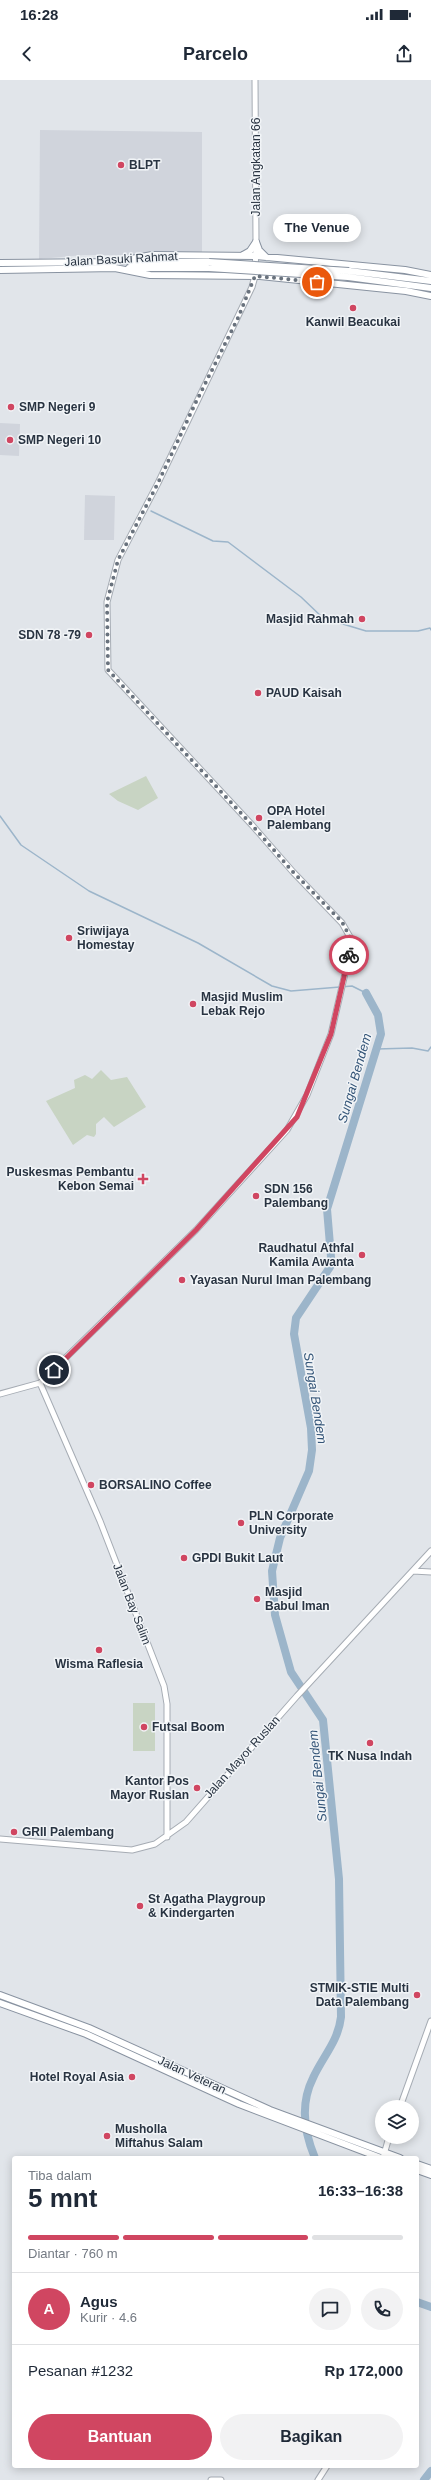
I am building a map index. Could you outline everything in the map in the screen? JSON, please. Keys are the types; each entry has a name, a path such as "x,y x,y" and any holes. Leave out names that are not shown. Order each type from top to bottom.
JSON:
{"highway":[{"path":"233,276 245,267 244,260 239,256 250,251 256,242"},
{"path":"256,242 259,250 266,257"},
{"name":"Jalan Basuki Rahmat","path":"0,270 115,265 152,255 256,256 333,263 431,275"},
{"path":"279,278 271,273 268,268 274,261 283,258"},
{"name":"Jalan Basuki Rahmat","path":"0,263 115,265 150,275 255,276 331,283 431,296"},
{"path":"331,283 326,277 328,266 333,263"},
{"path":"115,265 209,265 431,281"},
{"path":"348,274 431,288"},
{"name":"Jalan Veteran","path":"0,1995 89,2028 293,2123"},
{"name":"Jalan Veteran","path":"0,2003 86,2034 224,2098 383,2155"},
{"path":"419,2165 431,2169"},
{"path":"419,2171 431,2175"}],"street":[{"name":"Jalan Angkatan 66","path":"40,1383 196,1230 287,1130 297,1117 312,1084 331,1034 350,946 347,929 108,670 107,602 118,560 158,483 252,286 255,276 255,80"},
{"path":"0,1394 40,1383"},
{"name":"Jalan Bay Salim","path":"40,1383 100,1520 164,1686 167,1704 167,1838"},
{"name":"Jalan Mayor Ruslan","path":"0,1839 132,1850 155,1844 167,1838 186,1822 298,1695 431,1551"},
{"path":"414,1571 431,1572"},
{"path":"403,2100 431,2021"},
{"path":"383,2155 387,2144"},
{"path":"318,2480 326,2468"},
{"path":"211,2480 221,2480"}],"shaded area":[{"name":"BLPT","path":"40,130 202,132 202,255 84,255 39,259"},
{"name":"SMP Negeri 10","path":"0,423 20,424 19,456 0,455"},
{"path":"85,495 115,496 114,540 84,540"}],"green space":[{"path":"146,776 158,798 138,810 118,801 109,794"},
{"path":"101,1070 111,1080 127,1077 146,1107 114,1127 104,1117 96,1124 96,1134 94,1137 87,1135 73,1145 46,1101 75,1088 74,1080 85,1075 92,1079"},
{"name":"Futsal Boom","path":"133,1703 155,1703 155,1751 133,1751"}],"waterway":[{"path":"151,511 213,541 228,542 301,597 323,618 366,631 418,631 430,628 431,630"},
{"path":"0,816 21,845 89,891 198,943 272,986 291,991 352,986 366,993"},
{"name":"Sungai Bendem","path":"314,2156 306,2128 306,2098 313,2078 337,2034 341,2017 339,1879 323,1720 291,1672 275,1615 272,1571 280,1538 309,1471 312,1450 311,1428 294,1334 296,1318 330,1267 331,1257 327,1209 381,1034 378,1015 366,993"},
{"path":"377,1049 412,1048 428,1051 431,1047"},
{"name":"Sungai Bendem","path":"419,2303 431,2307"},
{"name":"Sungai Bendem","path":"424,2480 431,2471"}],"way so far":[{"path":"317,282 255,276 247,299 238,318 142,516 118,560 110,584 107,602 109,635 108,670 154,722 252,825 293,872 342,922 349,931 351,941 349,955"}],"place":[{"name":"BLPT","path":"121,165"},
{"name":"The Venue","path":"317,282"},
{"name":"Kanwil Beacukai","path":"353,308"},
{"name":"SMP Negeri 9","path":"11,407"},
{"name":"SMP Negeri 10","path":"10,440"},
{"name":"Masjid Rahmah","path":"362,619"},
{"name":"SDN 78 -79","path":"89,635"},
{"name":"PAUD Kaisah","path":"258,693"},
{"name":"OPA Hotel Palembang","path":"259,818"},
{"name":"Sriwijaya Homestay","path":"69,938"},
{"name":"Masjid Muslim Lebak Rejo","path":"193,1004"},
{"name":"Puskesmas Pembantu Kebon Semai","path":"143,1179"},
{"name":"SDN 156 Palembang","path":"256,1196"},
{"name":"Raudhatul Athfal Kamila Awanta","path":"362,1255"},
{"name":"Yayasan Nurul Iman Palembang","path":"182,1280"},
{"name":"BORSALINO Coffee","path":"91,1485"},
{"name":"PLN Corporate University","path":"241,1523"},
{"name":"GPDI Bukit Laut","path":"184,1558"},
{"name":"Masjid Babul Iman","path":"257,1599"},
{"name":"Wisma Raflesia","path":"99,1650"},
{"name":"Futsal Boom","path":"144,1727"},
{"name":"TK Nusa Indah","path":"370,1743"},
{"name":"Kantor Pos Mayor Ruslan","path":"197,1788"},
{"name":"GRII Palembang","path":"14,1832"},
{"name":"St Agatha Playgroup & Kindergarten","path":"140,1906"},
{"name":"STMIK-STIE Multi Data Palembang","path":"417,1995"},
{"name":"Hotel Royal Asia","path":"132,2077"},
{"name":"Musholla Miftahus Salam","path":"107,2136"}],"route":[{"path":"54,1370 196,1230 287,1130 297,1117 307,1096 331,1034 349,955"}]}
